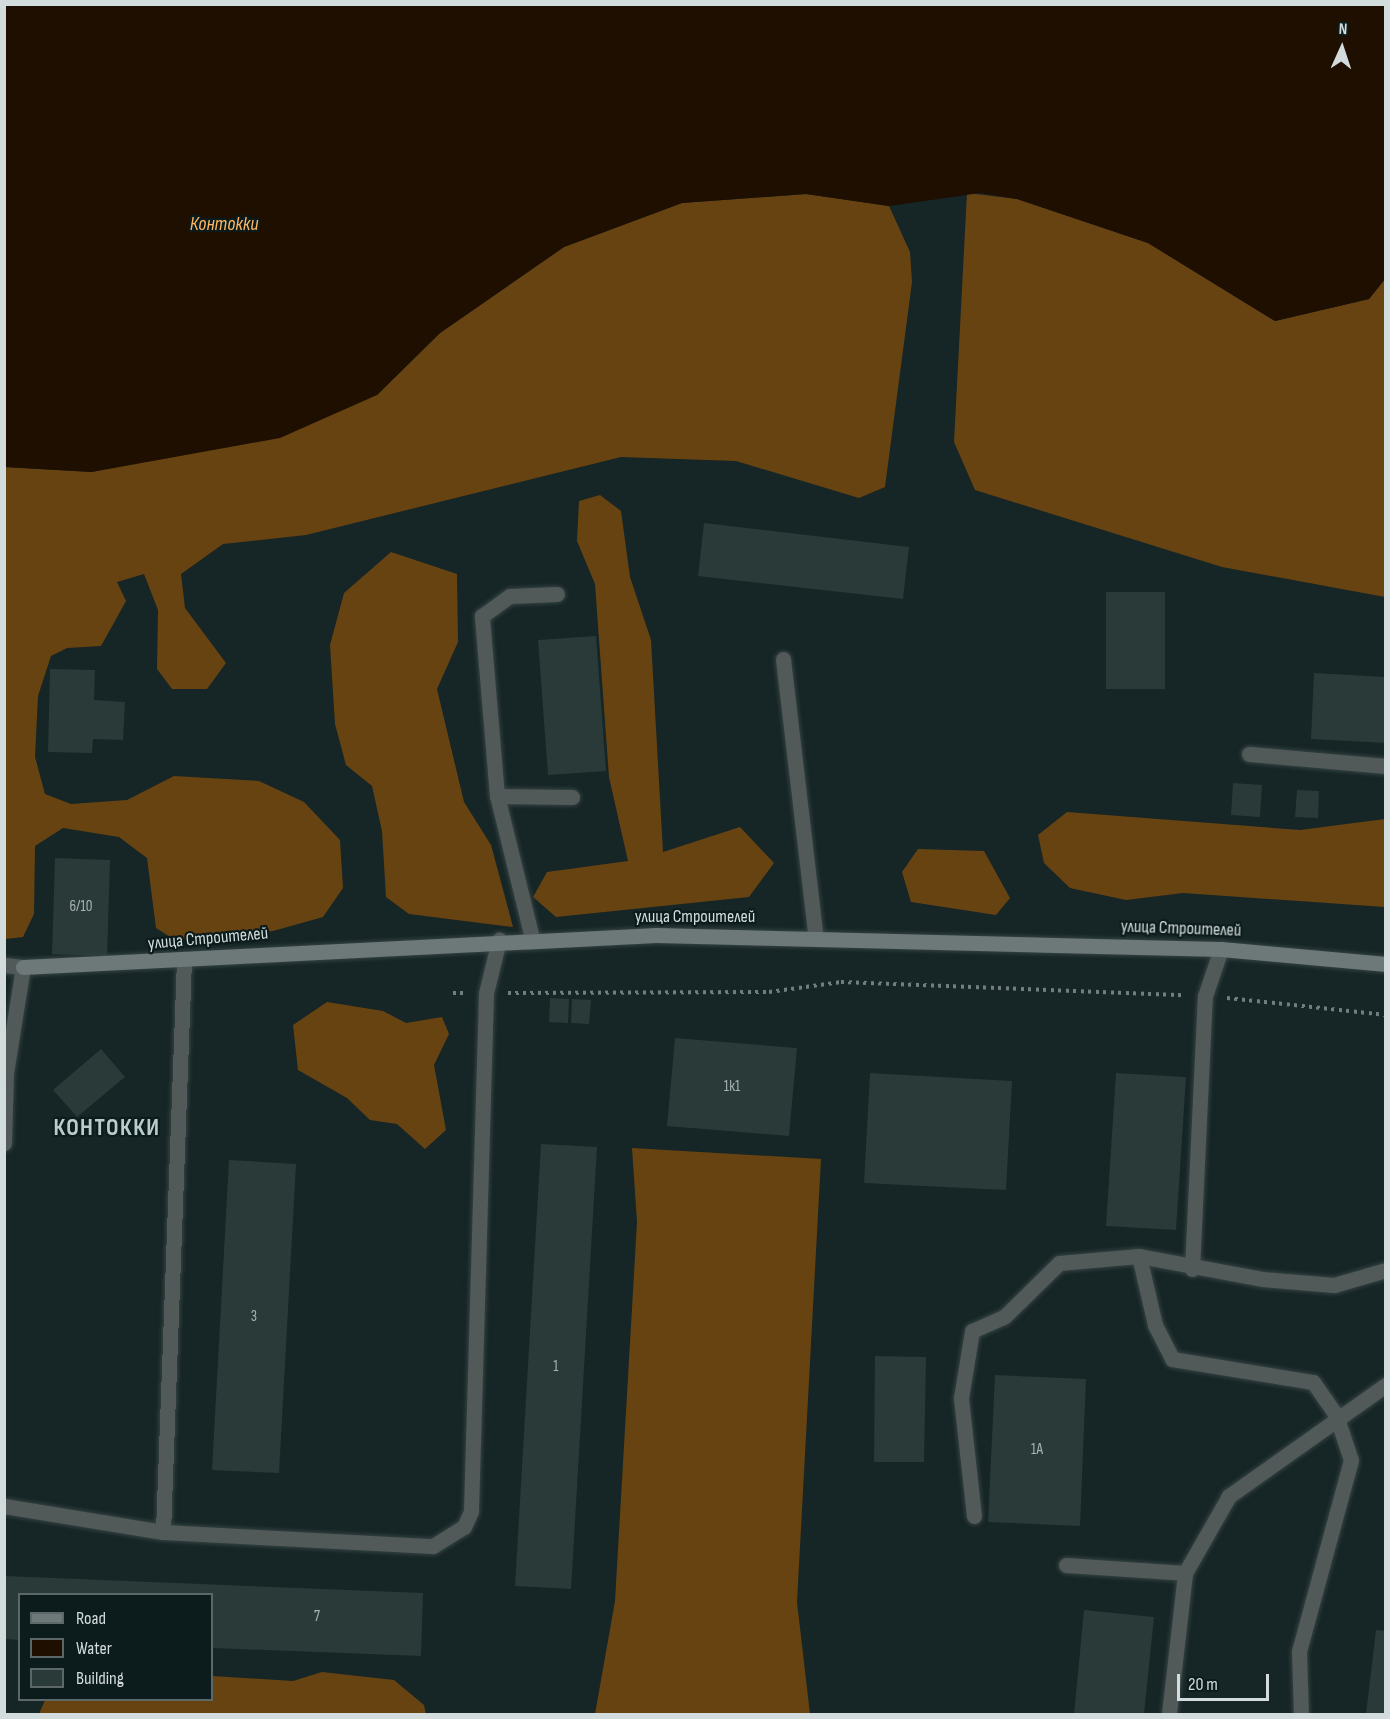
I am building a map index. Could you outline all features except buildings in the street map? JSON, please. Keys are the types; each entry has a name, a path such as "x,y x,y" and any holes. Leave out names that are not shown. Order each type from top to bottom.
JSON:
{"street":[{"path":"532,939 497,796 482,616 510,596 557,594"},
{"path":"783,659 816,938"},
{"path":"1249,754 1386,766"},
{"path":"497,796 572,797"},
{"name":"улица Строителей","path":"4,965 23,968 184,960 499,940 816,938 1221,949 1386,964"},
{"path":"4,1506 163,1532 433,1546 464,1527 471,1511 486,993 499,940"},
{"path":"1192,1269 1205,996 1221,949"},
{"path":"163,1532 184,960"},
{"path":"4,1143 5,1073 23,968"},
{"path":"1139,1256 1155,1325 1172,1359 1313,1382 1336,1415 1351,1460 1299,1652 1301,1714"},
{"path":"974,1516 961,1398 972,1331 1004,1317 1059,1263 1139,1256 1192,1269 1334,1285 1386,1270"},
{"path":"1169,1714 1185,1573 1229,1496 1336,1415 1386,1385"},
{"path":"1066,1565 1185,1573"}],"path":[{"path":"453,993 769,992 841,982 1205,996 1386,1015"}],"shaded area":[{"path":"967,193 1017,199 1148,243 1275,321 1369,299 1385,279 1385,597 1222,567 975,490 954,442"},
{"path":"806,194 889,206 910,252 912,282 885,487 859,498 736,461 621,457 306,535 223,544 181,574 185,608 226,663 207,689 172,689 157,669 158,610 144,574 117,582 126,601 101,646 67,648 51,656 38,696 35,757 45,794 71,804 127,800 174,776 259,781 304,802 340,840 343,888 323,917 273,931 175,940 156,928 147,858 119,837 63,828 35,846 34,914 23,937 5,939 4,467 92,472 377,395 440,333 564,247 682,203"},
{"path":"600,495 621,511 630,577 651,640 663,852 740,827 774,863 749,897 556,917 533,897 547,872 628,861 609,777 595,584 577,541 579,501"},
{"path":"391,552 457,574 458,642 437,689 464,802 491,845 513,927 409,914 386,897 382,831 372,786 346,765 335,724 330,645 344,593"},
{"path":"1067,812 1300,830 1385,819 1385,907 1183,893 1126,900 1070,888 1044,863 1038,835"},
{"path":"918,849 984,851 1010,898 996,915 911,902 902,872"},
{"path":"327,1002 383,1011 406,1023 442,1017 449,1034 434,1065 446,1130 425,1149 397,1124 370,1120 347,1098 298,1070 293,1025"},
{"path":"632,1148 821,1159 797,1602 810,1714 595,1714 615,1601 637,1222"},
{"path":"322,1672 394,1680 424,1705 426,1714 39,1714 45,1701 213,1701 213,1676 293,1681"}],"water":[{"name":"Контокки","path":"4,5 1385,5 1385,279 1369,299 1275,321 1148,243 1017,199 980,193 889,206 806,194 682,203 564,247 440,333 377,395 280,438 92,472 5,467"}],"district":[{"name":"КОНТОККИ","path":"107,1128"}]}
